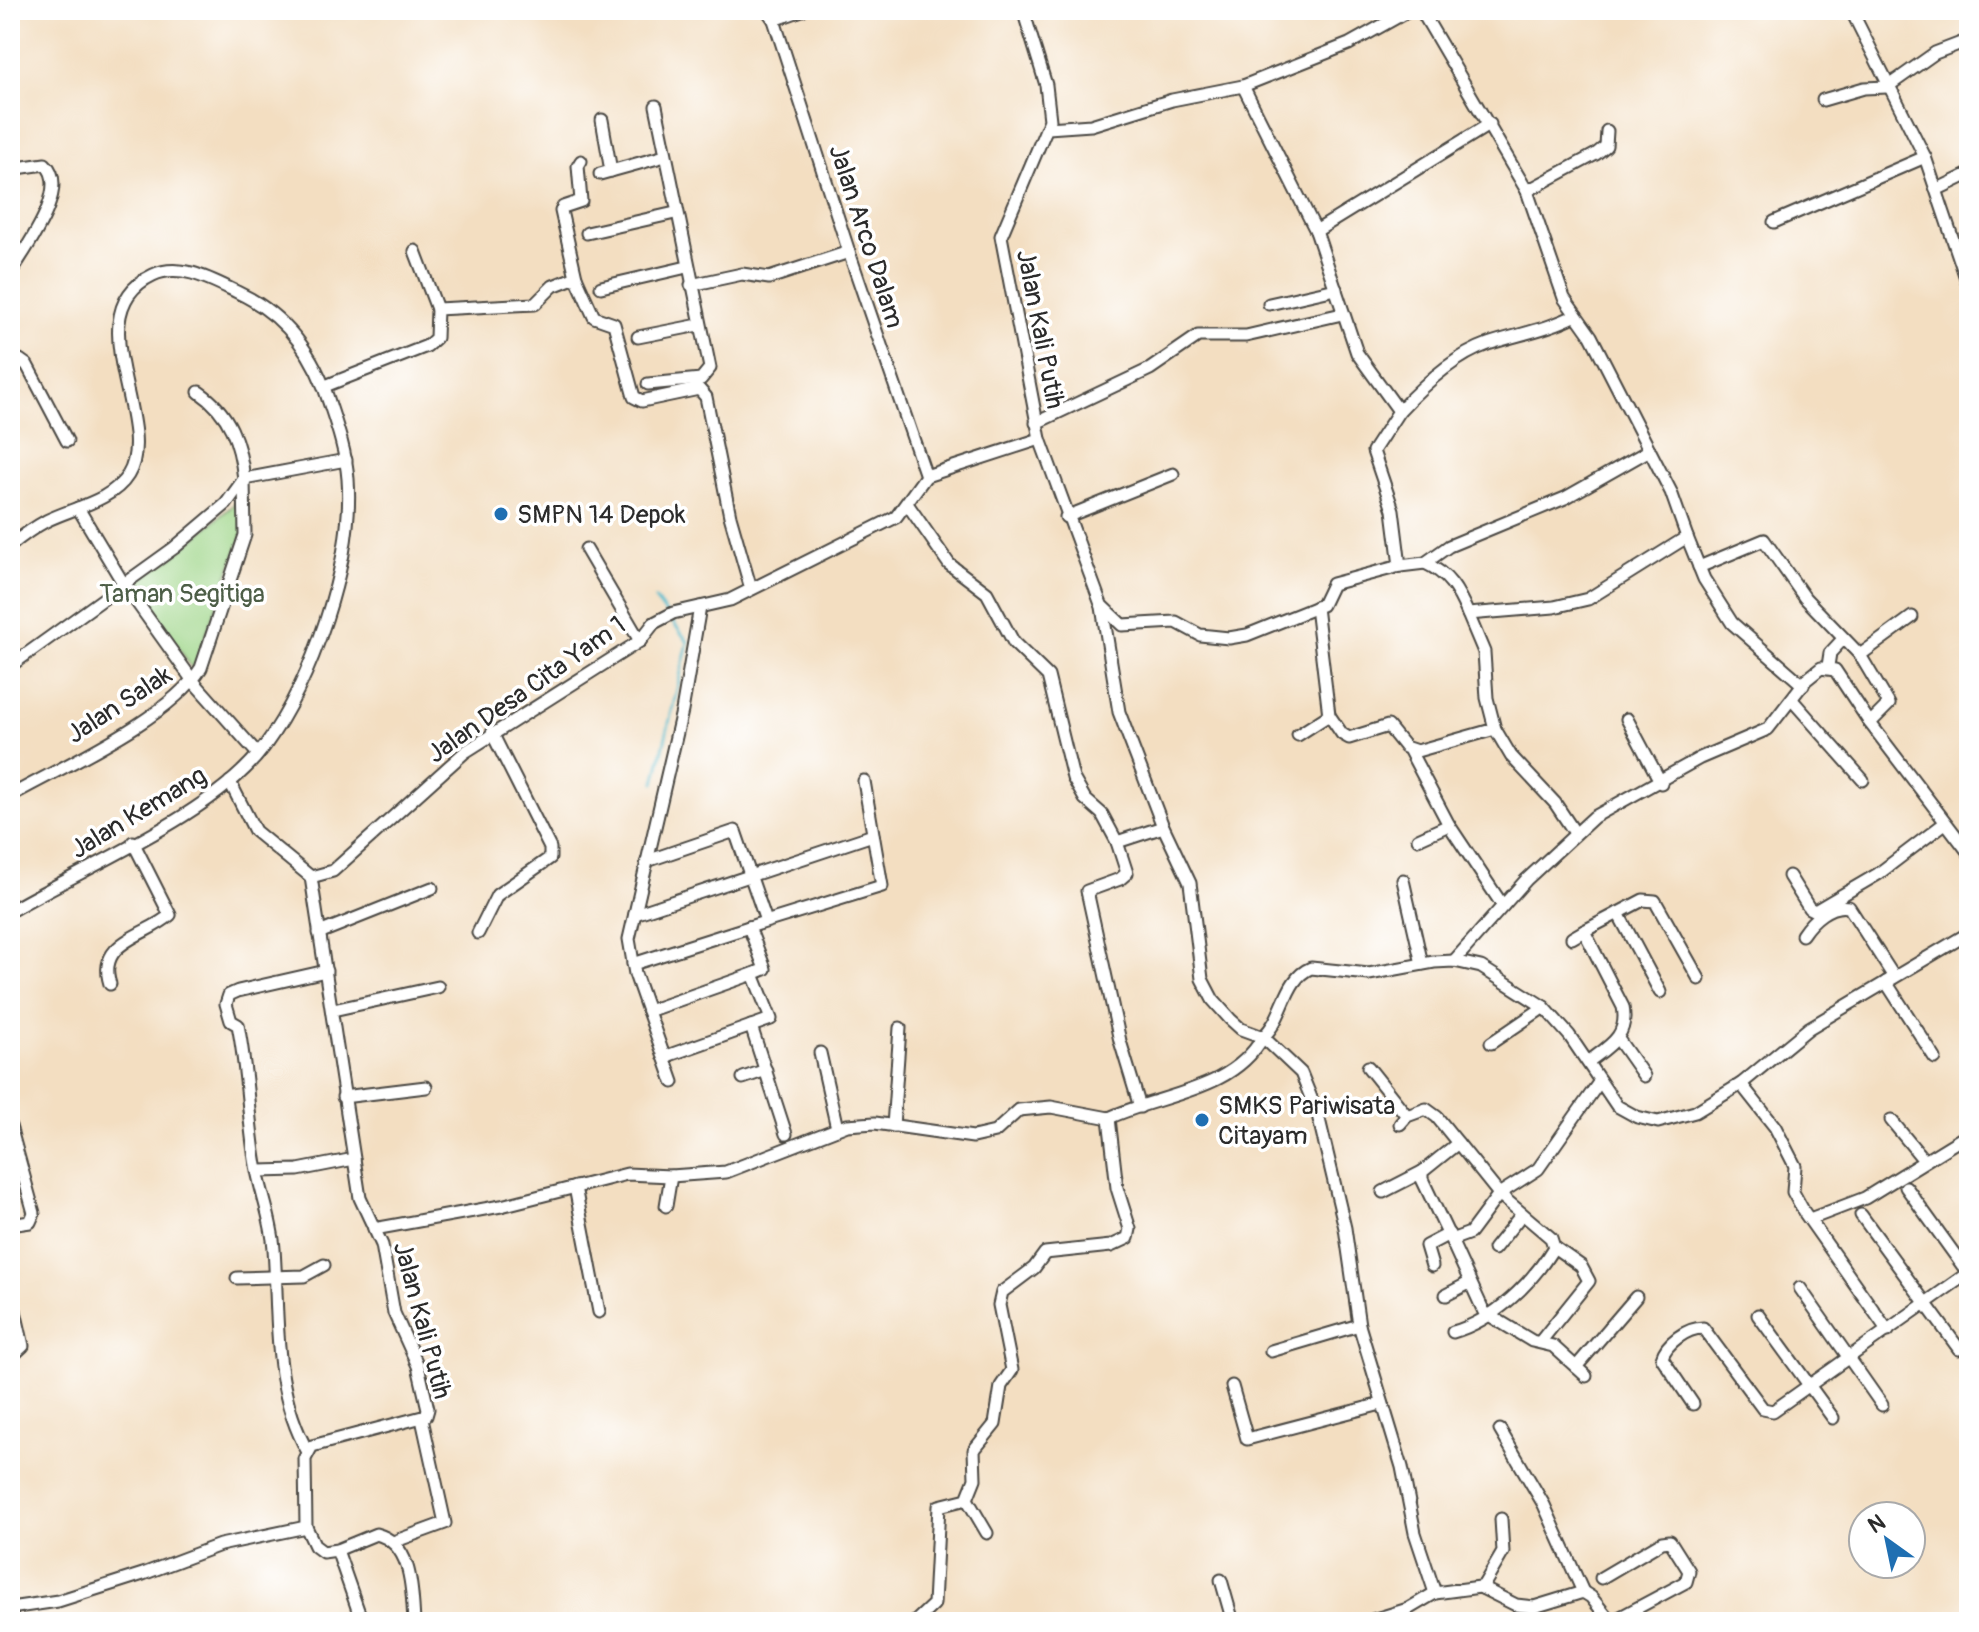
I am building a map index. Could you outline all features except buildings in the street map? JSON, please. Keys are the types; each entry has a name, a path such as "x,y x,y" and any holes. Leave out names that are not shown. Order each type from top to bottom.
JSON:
{"street":[{"path":"770,15 802,10"},
{"name":"Jalan Kali Putih","path":"1023,10 1046,85 1048,128 1014,198 1001,236 1038,431 1066,517 1102,607 1119,712 1163,827 1190,883 1198,967 1207,990 1241,1029 1263,1037 1296,1067 1311,1091 1345,1228 1359,1325 1402,1467 1417,1542 1435,1593"},
{"path":"1048,128 1091,125 1172,100 1243,86 1349,44 1410,10"},
{"path":"1421,10 1527,191 1564,298 1591,336 1671,492 1699,567 1732,623 1803,685"},
{"path":"1851,10 1887,87 1925,157 1969,287"},
{"name":"Jalan Arco Dalam","path":"770,15 926,476"},
{"path":"1823,100 1864,88 1887,87 1925,59 1969,40"},
{"path":"1243,86 1316,231 1357,353 1399,411"},
{"path":"648,384 701,379 709,373 656,106"},
{"path":"602,120 605,172 665,156"},
{"path":"1316,231 1490,124"},
{"path":"1527,191 1596,154 1606,146 1607,131"},
{"path":"1774,222 1925,157"},
{"path":"581,161 578,166 581,201 563,207 561,211 576,277 594,317 614,324 634,397 642,401 699,389 704,392 730,516 751,589"},
{"path":"10,169 45,164 50,169 54,184 50,201 28,247 10,274"},
{"path":"1938,189 1969,174"},
{"path":"587,233 675,213"},
{"path":"325,386 427,346 436,338 437,309 415,251"},
{"path":"691,285 742,274 769,278 849,252"},
{"path":"601,287 687,267"},
{"name":"Jalan Kemang","path":"10,546 45,522 120,485 132,468 133,439 121,354 120,315 132,291 153,275 183,271 241,293 287,326 304,347 325,386 346,460 347,528 328,610 288,704 258,754 230,782 190,811 10,911"},
{"path":"437,309 535,304 553,286 576,277"},
{"path":"1269,304 1336,289"},
{"path":"673,1082 633,964 629,939 682,711 700,607 730,600 896,517 908,505 926,476 1038,431 1150,369 1198,336 1246,336 1342,314"},
{"path":"1400,566 1393,510 1373,451 1399,411 1470,352 1548,329 1576,315"},
{"path":"638,337 699,325"},
{"path":"10,362 20,360 27,365 67,441"},
{"name":"Jalan Salak","path":"10,796 149,715 193,681 201,668 245,535 244,479 233,430 211,400 199,392"},
{"path":"1102,607 1122,625 1176,622 1212,638 1247,635 1316,607 1325,601 1326,591 1332,584 1400,566 1425,563 1449,546 1565,498 1648,451"},
{"path":"10,666 213,516 244,479 346,460"},
{"path":"1066,517 1173,474"},
{"path":"908,505 928,530 940,554 987,593 1014,643 1048,676 1073,778 1085,799 1102,814 1117,842 1127,873 1120,879 1087,891 1120,1041 1140,1107"},
{"path":"78,508 123,583 193,681 258,754"},
{"path":"1468,614 1554,607 1588,599 1687,537"},
{"path":"1699,567 1764,540 1805,598 1860,655 1889,704 1870,723"},
{"path":"586,549 640,641"},
{"path":"1425,563 1442,571 1453,583 1468,614 1484,652 1487,698 1495,729 1511,756 1555,803 1575,833"},
{"name":"Jalan Desa Cita Yam 1","path":"311,877 323,875 340,865 414,795 492,733 640,641 654,623 673,613 700,607"},
{"path":"1316,607 1329,715 1342,734 1349,738 1392,728 1410,751 1449,825 1503,906"},
{"path":"1860,655 1912,617"},
{"path":"1454,961 1503,906 1594,817 1661,783 1700,758 1768,729 1803,685 1828,666 1830,653 1843,639"},
{"path":"1828,666 1840,676 1870,723 1969,853"},
{"path":"1793,701 1863,780"},
{"path":"1298,735 1329,715"},
{"path":"1627,719 1661,783"},
{"path":"1410,751 1439,747 1495,729"},
{"path":"478,933 497,895 550,858 550,848 492,733"},
{"path":"633,964 882,886 864,781"},
{"path":"230,782 255,831 311,877"},
{"path":"1789,876 1809,908 1815,911 1878,874 1945,823"},
{"path":"1418,839 1449,825"},
{"path":"1117,842 1163,827"},
{"path":"647,861 735,831 766,921"},
{"path":"635,914 873,835"},
{"path":"110,984 106,968 112,952 170,915 133,842"},
{"name":"Jalan Kali Putih","path":"308,1452 312,1446 325,1440 422,1419 428,1409 422,1380 394,1313 382,1245 360,1198 311,877"},
{"path":"1403,880 1422,964"},
{"path":"319,933 432,888"},
{"path":"1572,938 1643,900 1655,901 1699,979"},
{"path":"1802,935 1823,913 1840,905 1849,907 1935,1058"},
{"path":"1618,913 1660,992"},
{"path":"648,1011 765,969 749,927"},
{"path":"1584,931 1623,1007 1626,1019 1618,1039 1588,1062"},
{"path":"374,1229 476,1212 627,1174 671,1176 726,1172 837,1128 867,1123 973,1137 995,1132 1019,1110 1051,1107 1109,1118 1164,1102 1215,1079 1247,1058 1280,1015 1294,980 1305,970 1319,967 1369,974 1454,961 1481,967 1544,1007 1588,1062 1617,1106 1637,1117 1658,1122 1681,1118 1741,1084 1809,1028 1969,933"},
{"path":"326,971 238,991 227,999 230,1019 238,1025 243,1050 248,1110 274,1250 274,1318 284,1391 308,1452 306,1527 320,1550 337,1550 376,1534 393,1542 408,1569 414,1622"},
{"path":"664,1057 771,1019 753,974"},
{"path":"333,1010 438,987"},
{"path":"1491,1043 1544,1007"},
{"path":"751,1026 786,1134"},
{"path":"893,1126 900,1028"},
{"path":"1618,1039 1644,1076"},
{"path":"820,1053 837,1128"},
{"path":"1368,1067 1404,1120 1420,1110 1432,1112 1499,1194 1551,1238 1554,1247 1581,1266 1589,1281 1540,1342"},
{"path":"743,1078 766,1070"},
{"path":"1432,1266 1426,1246 1476,1227 1499,1194 1538,1169 1600,1081"},
{"path":"1741,1084 1784,1143 1795,1166 1793,1192 1888,1331"},
{"path":"343,1097 426,1087"},
{"path":"967,1499 975,1479 974,1450 995,1424 1001,1386 1012,1370 999,1305 1002,1292 1034,1268 1045,1253 1111,1246 1124,1242 1130,1234 1114,1171 1109,1118"},
{"path":"1891,1120 1923,1159"},
{"path":"10,1126 34,1213 30,1222 10,1225"},
{"path":"1810,1219 1865,1198 1923,1159 1944,1152 1969,1134"},
{"path":"1383,1192 1422,1172 1458,1143"},
{"path":"259,1171 298,1170 354,1159"},
{"path":"1422,1172 1422,1179 1481,1309 1524,1337 1553,1346 1586,1376"},
{"path":"666,1206 671,1176"},
{"path":"575,1187 599,1312"},
{"path":"1693,1404 1662,1358 1668,1346 1699,1327 1765,1411 1773,1411 1969,1273 1906,1187"},
{"path":"1494,1249 1522,1214"},
{"path":"1861,1215 1959,1349"},
{"path":"1453,1332 1474,1327 1491,1316 1542,1266 1554,1247"},
{"path":"237,1278 304,1276 324,1265"},
{"path":"1446,1295 1469,1283"},
{"path":"1800,1288 1882,1405"},
{"path":"10,1289 23,1346 10,1358"},
{"path":"1576,1367 1636,1297"},
{"path":"1758,1315 1833,1418"},
{"path":"1271,1351 1359,1325"},
{"path":"1232,1386 1247,1439 1381,1404"},
{"path":"393,1542 445,1523 422,1419"},
{"path":"1500,1430 1544,1505 1583,1592 1591,1597 1611,1622 1686,1582 1689,1571 1670,1541 1662,1542 1601,1578"},
{"path":"967,1499 987,1533"},
{"path":"915,1622 934,1604 939,1506 967,1499"},
{"path":"1482,1588 1503,1552 1501,1519"},
{"path":"10,1608 58,1601 220,1545 306,1527"},
{"path":"337,1550 359,1613"},
{"path":"1221,1580 1233,1622"},
{"path":"1367,1622 1408,1609 1435,1593 1482,1588 1526,1607 1552,1604 1583,1592"}],"green space":[{"name":"Taman Segitiga","path":"240,499 245,528 193,670 135,582 173,557"}],"waterway":[{"path":"655,599 688,642 655,783"}],"place":[{"name":"SMPN 14 Depok","path":"501,514"},
{"name":"SMKS Pariwisata Citayam","path":"1202,1120"}]}
